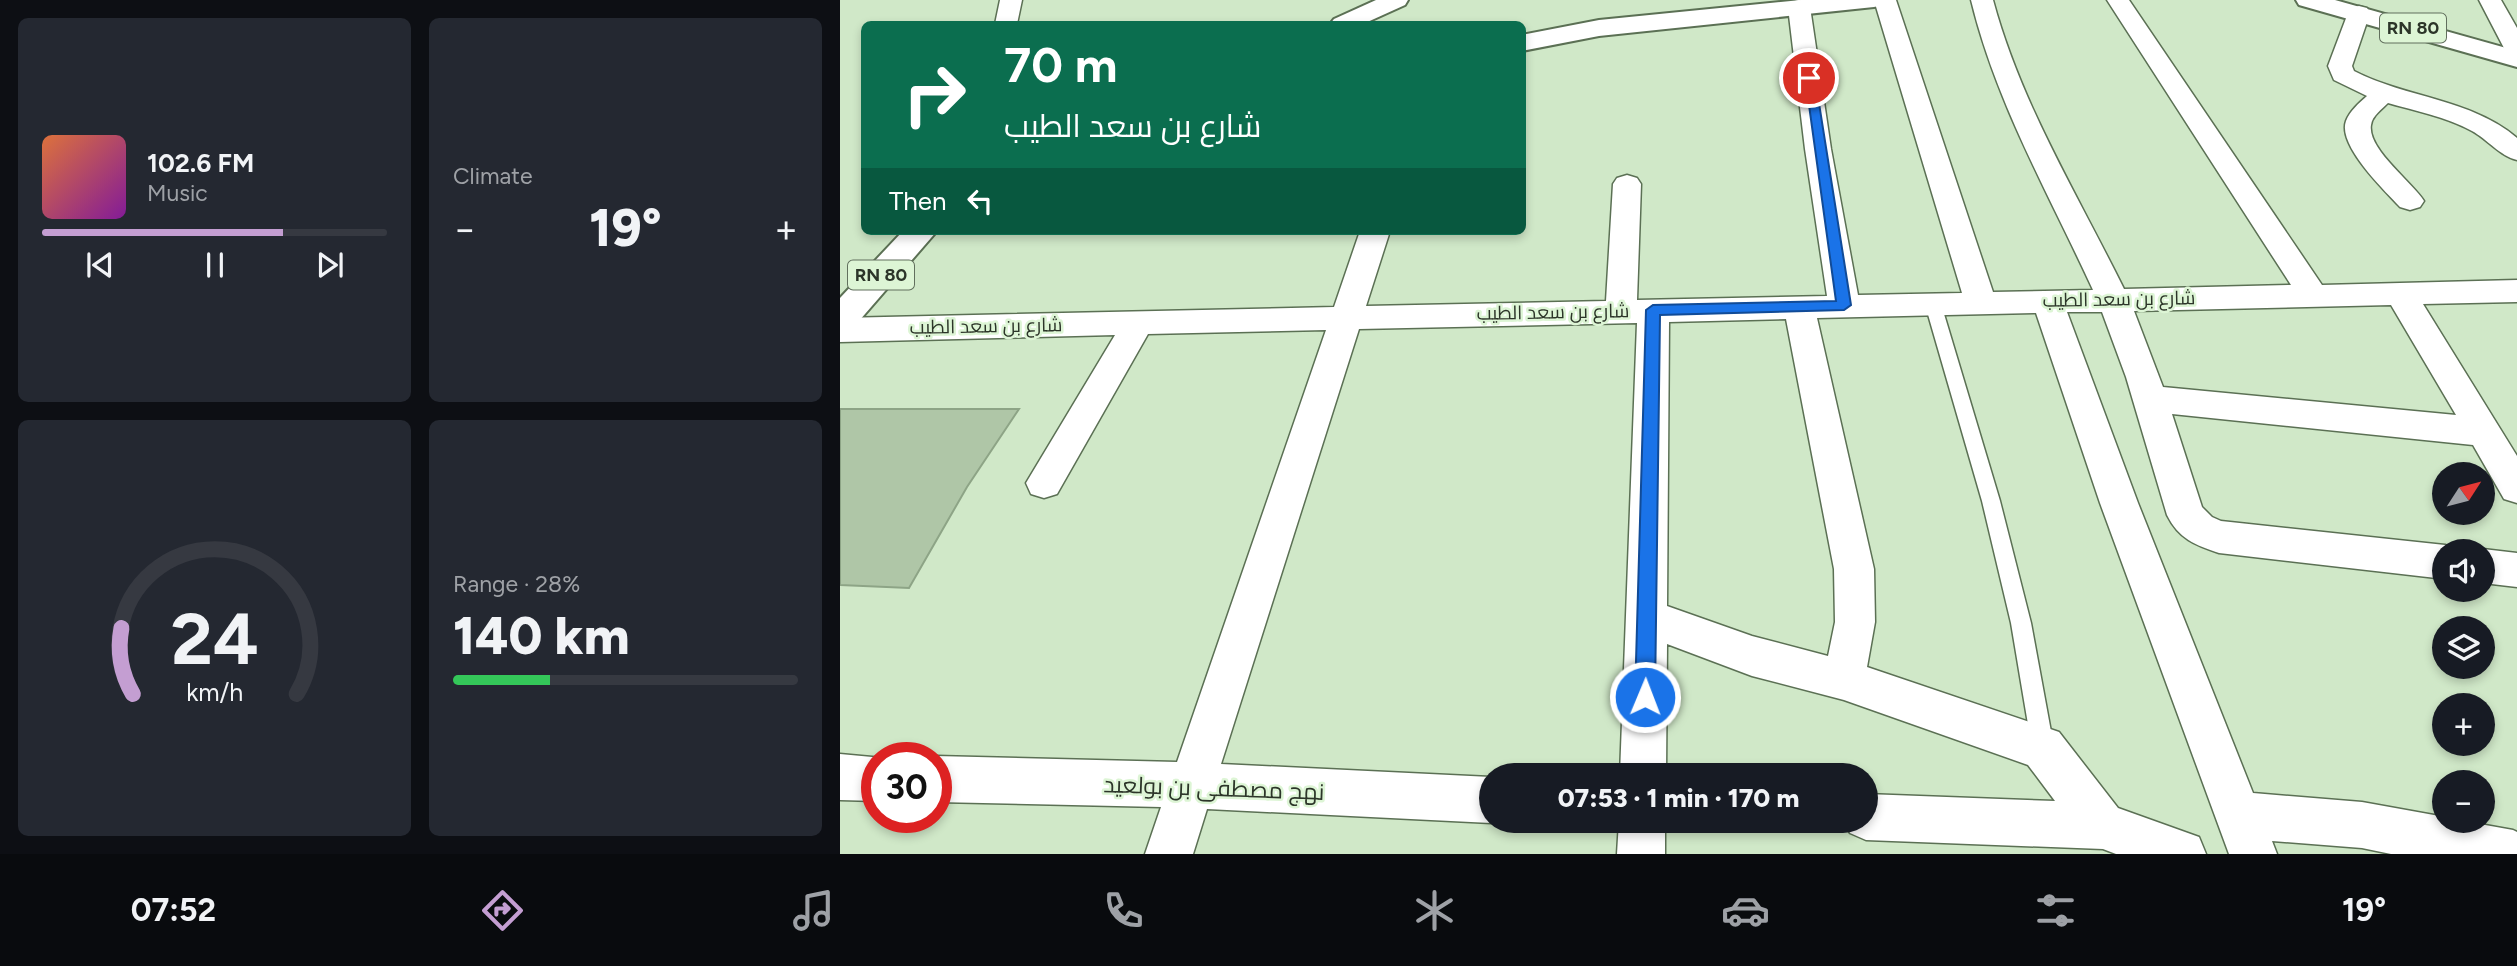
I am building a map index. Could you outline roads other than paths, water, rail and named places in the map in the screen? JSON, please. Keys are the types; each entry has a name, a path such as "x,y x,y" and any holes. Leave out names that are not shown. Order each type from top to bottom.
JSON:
{"main road":[{"path":"1350,21 1396,0"},
{"path":"1526,42 1599,28 1874,0"},
{"name":"RN 80","path":"2308,0 2517,59"},
{"name":"RN 80","path":"840,320 917,235"}],"street":[{"path":"1007,21 1011,0"},
{"path":"1885,0 1981,303"},
{"path":"1982,0 1988,31 2028,126 2113,300 2149,399 2186,515 2199,528 2219,537 2432,561"},
{"path":"2118,0 2313,295"},
{"path":"2490,0 2517,50"},
{"path":"1800,7 1818,149 1844,305"},
{"path":"2359,13 2340,66 2343,75 2383,94 2443,109 2478,123 2507,141 2517,152"},
{"path":"2383,94 2358,121 2360,143 2410,201"},
{"path":"1627,184 1637,310 1647,618 1643,763"},
{"path":"1169,854 1374,235"},
{"name":"شارع بن سعد الطيب","path":"840,330 2517,291"},
{"path":"2400,293 2517,488"},
{"path":"2047,301 2119,503 2247,834 2362,825 2513,854"},
{"path":"1798,307 1854,569 1856,622 1844,680"},
{"path":"1044,483 1139,322"},
{"path":"2149,399 2483,432"},
{"path":"2495,567 2517,570"},
{"path":"1647,618 1752,656 1844,680 2043,748 2103,826"},
{"path":"840,777 861,778"},
{"name":"نهج مصطفى بن بولعيد","path":"952,779 1192,785 1479,799"},
{"path":"1878,817 2103,826 2182,854"},
{"path":"1641,854 1642,833"}],"lane":[{"path":"1933,304 1991,501 2021,623 2043,748"}]}
